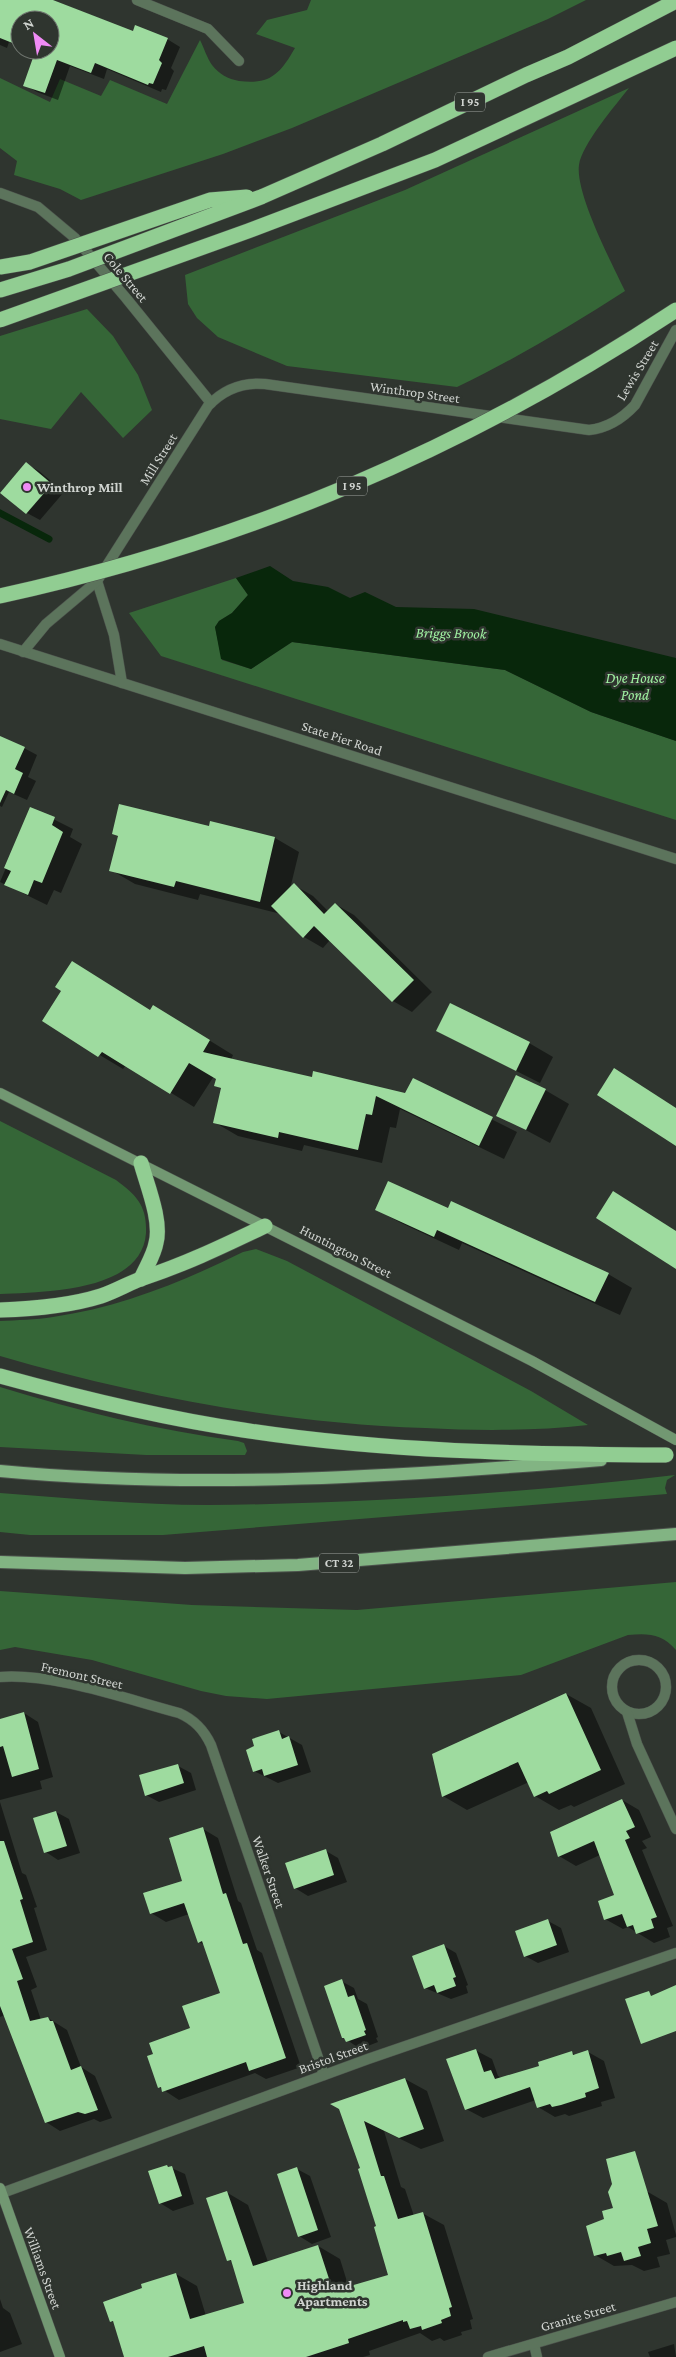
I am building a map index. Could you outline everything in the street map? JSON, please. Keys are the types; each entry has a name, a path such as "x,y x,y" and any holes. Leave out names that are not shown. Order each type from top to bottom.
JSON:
{"highway":[{"name":"I 95","path":"0,290 86,262 261,197 382,144 568,57 676,1"},
{"path":"0,320 248,231 435,160 676,48"},
{"path":"0,268 30,262 210,200 261,197"},
{"name":"I 95","path":"0,596 168,553 255,524 347,488 501,415 594,362 676,310"},
{"path":"141,1163 158,1232 154,1251 141,1278"},
{"path":"0,1310 59,1305 100,1296 141,1278 199,1258 266,1226"},
{"path":"0,1376 84,1398 192,1421 314,1440 473,1451 671,1455"}],"main road":[{"name":"Huntington Street","path":"0,1093 266,1226 594,1394 676,1440"},
{"path":"0,1471 186,1481 303,1480 441,1473 671,1455"},
{"name":"CT 32","path":"0,1562 185,1568 298,1565 676,1534"},
{"name":"Williams Street","path":"1,2191 60,2357"}],"street":[{"path":"137,0 208,29 240,61"},
{"name":"Cole Street","path":"0,193 38,207 75,238 211,403"},
{"name":"Lewis Street","path":"619,420 635,405 676,330"},
{"name":"Winthrop Street","path":"211,403 234,388 260,383 579,430 602,428 619,420"},
{"name":"Mill Street","path":"23,652 46,624 96,582 211,403"},
{"path":"96,582 114,635 122,683"},
{"name":"State Pier Road","path":"0,644 676,859"},
{"path":"627,1712 647,1713 662,1701 666,1693 666,1683 657,1666 649,1662 631,1661 622,1665 612,1681 614,1699 627,1712 637,1744 676,1830"},
{"name":"Fremont Street","path":"0,1677 36,1677 58,1681 156,1707"},
{"name":"Walker Street","path":"156,1707 188,1717 202,1729 207,1737 324,2075"},
{"name":"Bristol Street","path":"1,2191 324,2075 676,1953"},
{"name":"Granite Street","path":"488,2357 676,2302"},
{"path":"534,2344 537,2357"}],"shaded area":[{"path":"311,0 586,0 548,19 292,128 223,154 81,200 60,189 14,175 17,161 0,148 0,78 50,102 60,79 101,96 110,80 167,104 200,40 210,62 221,73 239,81 259,81 273,76 279,71 295,48 256,34 267,20 307,10"},
{"path":"629,88 592,136 581,156 579,165 579,177 588,210 625,291 542,342 457,387 287,366 218,337 197,318 188,304 185,275 405,190"},
{"path":"87,309 113,336 138,375 152,410 123,438 81,392 51,429 0,419 0,336"},
{"path":"236,578 248,595 232,613 219,621 215,627 222,660 251,669 292,642 505,670 591,712 676,741 676,820 161,656 129,613"},
{"path":"0,1121 116,1180 135,1196 145,1215 146,1233 140,1252 128,1267 110,1278 88,1285 41,1292 0,1294"},
{"path":"256,1249 287,1261 531,1391 588,1425 506,1430 466,1430 371,1425 264,1414 157,1395 0,1356 0,1321 47,1318 103,1307 151,1292 243,1252"},
{"path":"0,1387 118,1419 238,1441 244,1443 247,1451 245,1455 146,1455 0,1447"},
{"path":"675,1475 667,1480 665,1488 667,1494 163,1535 30,1535 0,1532 0,1493 156,1504 266,1504 383,1500 500,1492"},
{"path":"676,1582 676,1650 666,1641 655,1636 642,1634 628,1635 521,1675 267,1699 226,1696 201,1691 92,1660 15,1647 0,1650 0,1591 192,1605 357,1610"}],"water":[{"name":"Dye House Pond","path":"270,566 293,581 328,587 350,598 365,592 396,607 474,609 676,658 676,741 591,712 505,670 292,642 251,669 221,659 215,627 219,621 232,613 248,595 236,578"}],"building":[{"path":"0,0 53,0 133,31 135,25 168,38 159,60 162,63 153,84 149,83 148,85 95,63 91,73 57,60 60,60 60,10 10,10 10,42 0,38"},
{"path":"32,60 57,60 45,93 23,86"},
{"name":"Winthrop Mill","path":"26,462 52,484 26,514 0,493"},
{"path":"0,736 25,747 15,769 23,773 14,794 6,790 0,803"},
{"path":"119,804 209,826 210,821 275,837 260,902 176,881 174,887 109,871 118,836 112,834"},
{"path":"30,807 55,817 52,825 63,832 42,883 34,880 28,895 4,885 11,871 4,868"},
{"path":"294,883 324,914 335,903 414,980 392,1002 314,926 303,938 271,906"},
{"path":"72,961 150,1010 153,1005 210,1040 203,1052 312,1077 313,1071 405,1093 413,1078 493,1117 479,1146 376,1096 372,1115 366,1114 358,1150 279,1132 278,1138 213,1123 221,1088 214,1086 216,1079 189,1063 170,1094 102,1052 98,1057 42,1021 61,991 55,987"},
{"path":"450,1003 530,1042 516,1071 436,1031"},
{"path":"614,1068 676,1108 676,1146 597,1095"},
{"path":"516,1075 546,1089 526,1130 496,1116"},
{"path":"388,1181 448,1208 451,1201 609,1273 595,1302 437,1230 434,1237 375,1210"},
{"path":"613,1191 676,1231 676,1269 596,1218"},
{"path":"566,1693 601,1770 549,1794 547,1791 534,1797 518,1762 442,1797 432,1754"},
{"path":"24,1712 39,1769 12,1777 3,1746 0,1747 0,1719"},
{"path":"279,1730 282,1739 289,1736 298,1765 264,1776 262,1769 253,1772 246,1750 254,1746 252,1739"},
{"path":"178,1764 184,1783 145,1796 139,1775"},
{"path":"622,1799 635,1827 626,1831 630,1838 625,1840 657,1917 651,1919 654,1928 636,1934 633,1925 627,1927 622,1914 604,1920 598,1901 614,1895 594,1841 558,1857 550,1832"},
{"path":"56,1811 67,1846 44,1853 33,1818"},
{"path":"203,1827 223,1894 226,1893 243,1944 247,1943 286,2058 249,2071 246,2062 162,2092 161,2087 158,2088 147,2056 153,2054 149,2043 190,2028 182,2006 220,1993 202,1941 198,1943 184,1903 150,1914 143,1893 182,1881 169,1838"},
{"path":"0,1841 4,1841 23,1899 20,1900 33,1942 12,1949 23,1979 17,1981 30,2021 48,2017 50,2021 53,2021 71,2070 81,2066 98,2110 85,2114 78,2112 45,2123 0,2006"},
{"path":"326,1849 334,1875 294,1889 285,1863"},
{"path":"548,1919 557,1945 524,1957 515,1931"},
{"path":"444,1944 456,1977 453,1978 456,1986 437,1993 434,1985 424,1989 412,1956"},
{"path":"342,1979 348,1997 354,1995 366,2030 364,2031 366,2035 346,2042 342,2038 324,1986"},
{"path":"676,1985 676,2031 641,2044 625,1999 649,1991 651,1996"},
{"path":"476,2049 484,2072 491,2070 495,2079 539,2066 538,2062 572,2051 573,2055 588,2050 599,2088 585,2093 586,2097 561,2105 552,2107 550,2104 537,2108 530,2087 465,2110 446,2059"},
{"path":"405,2078 424,2129 399,2138 364,2121 381,2176 384,2176 398,2219 423,2212 452,2307 449,2308 451,2316 441,2320 442,2323 422,2330 421,2326 410,2329 407,2321 403,2322 403,2320 348,2339 349,2343 306,2357 207,2357 204,2346 168,2357 124,2357 113,2321 110,2322 103,2302 142,2288 141,2284 176,2273 190,2319 244,2303 231,2260 227,2261 206,2198 227,2191 253,2266 318,2245 333,2291 388,2275 374,2227 376,2226 358,2169 360,2168 339,2109 330,2104"},
{"path":"635,2151 658,2226 647,2229 651,2243 638,2247 641,2256 624,2261 621,2252 607,2256 606,2253 594,2256 586,2226 604,2219 602,2211 613,2208 608,2192 612,2184 606,2159"},
{"path":"167,2165 168,2167 172,2166 182,2196 159,2204 148,2171"},
{"path":"297,2167 318,2230 298,2237 277,2174"}],"waterway":[{"path":"0,513 49,539"}],"place":[{"name":"Winthrop Mill","path":"27,487"},
{"name":"Highland Apartments","path":"287,2293"}],"water label":[{"name":"Briggs Brook","path":"451,633"}]}
